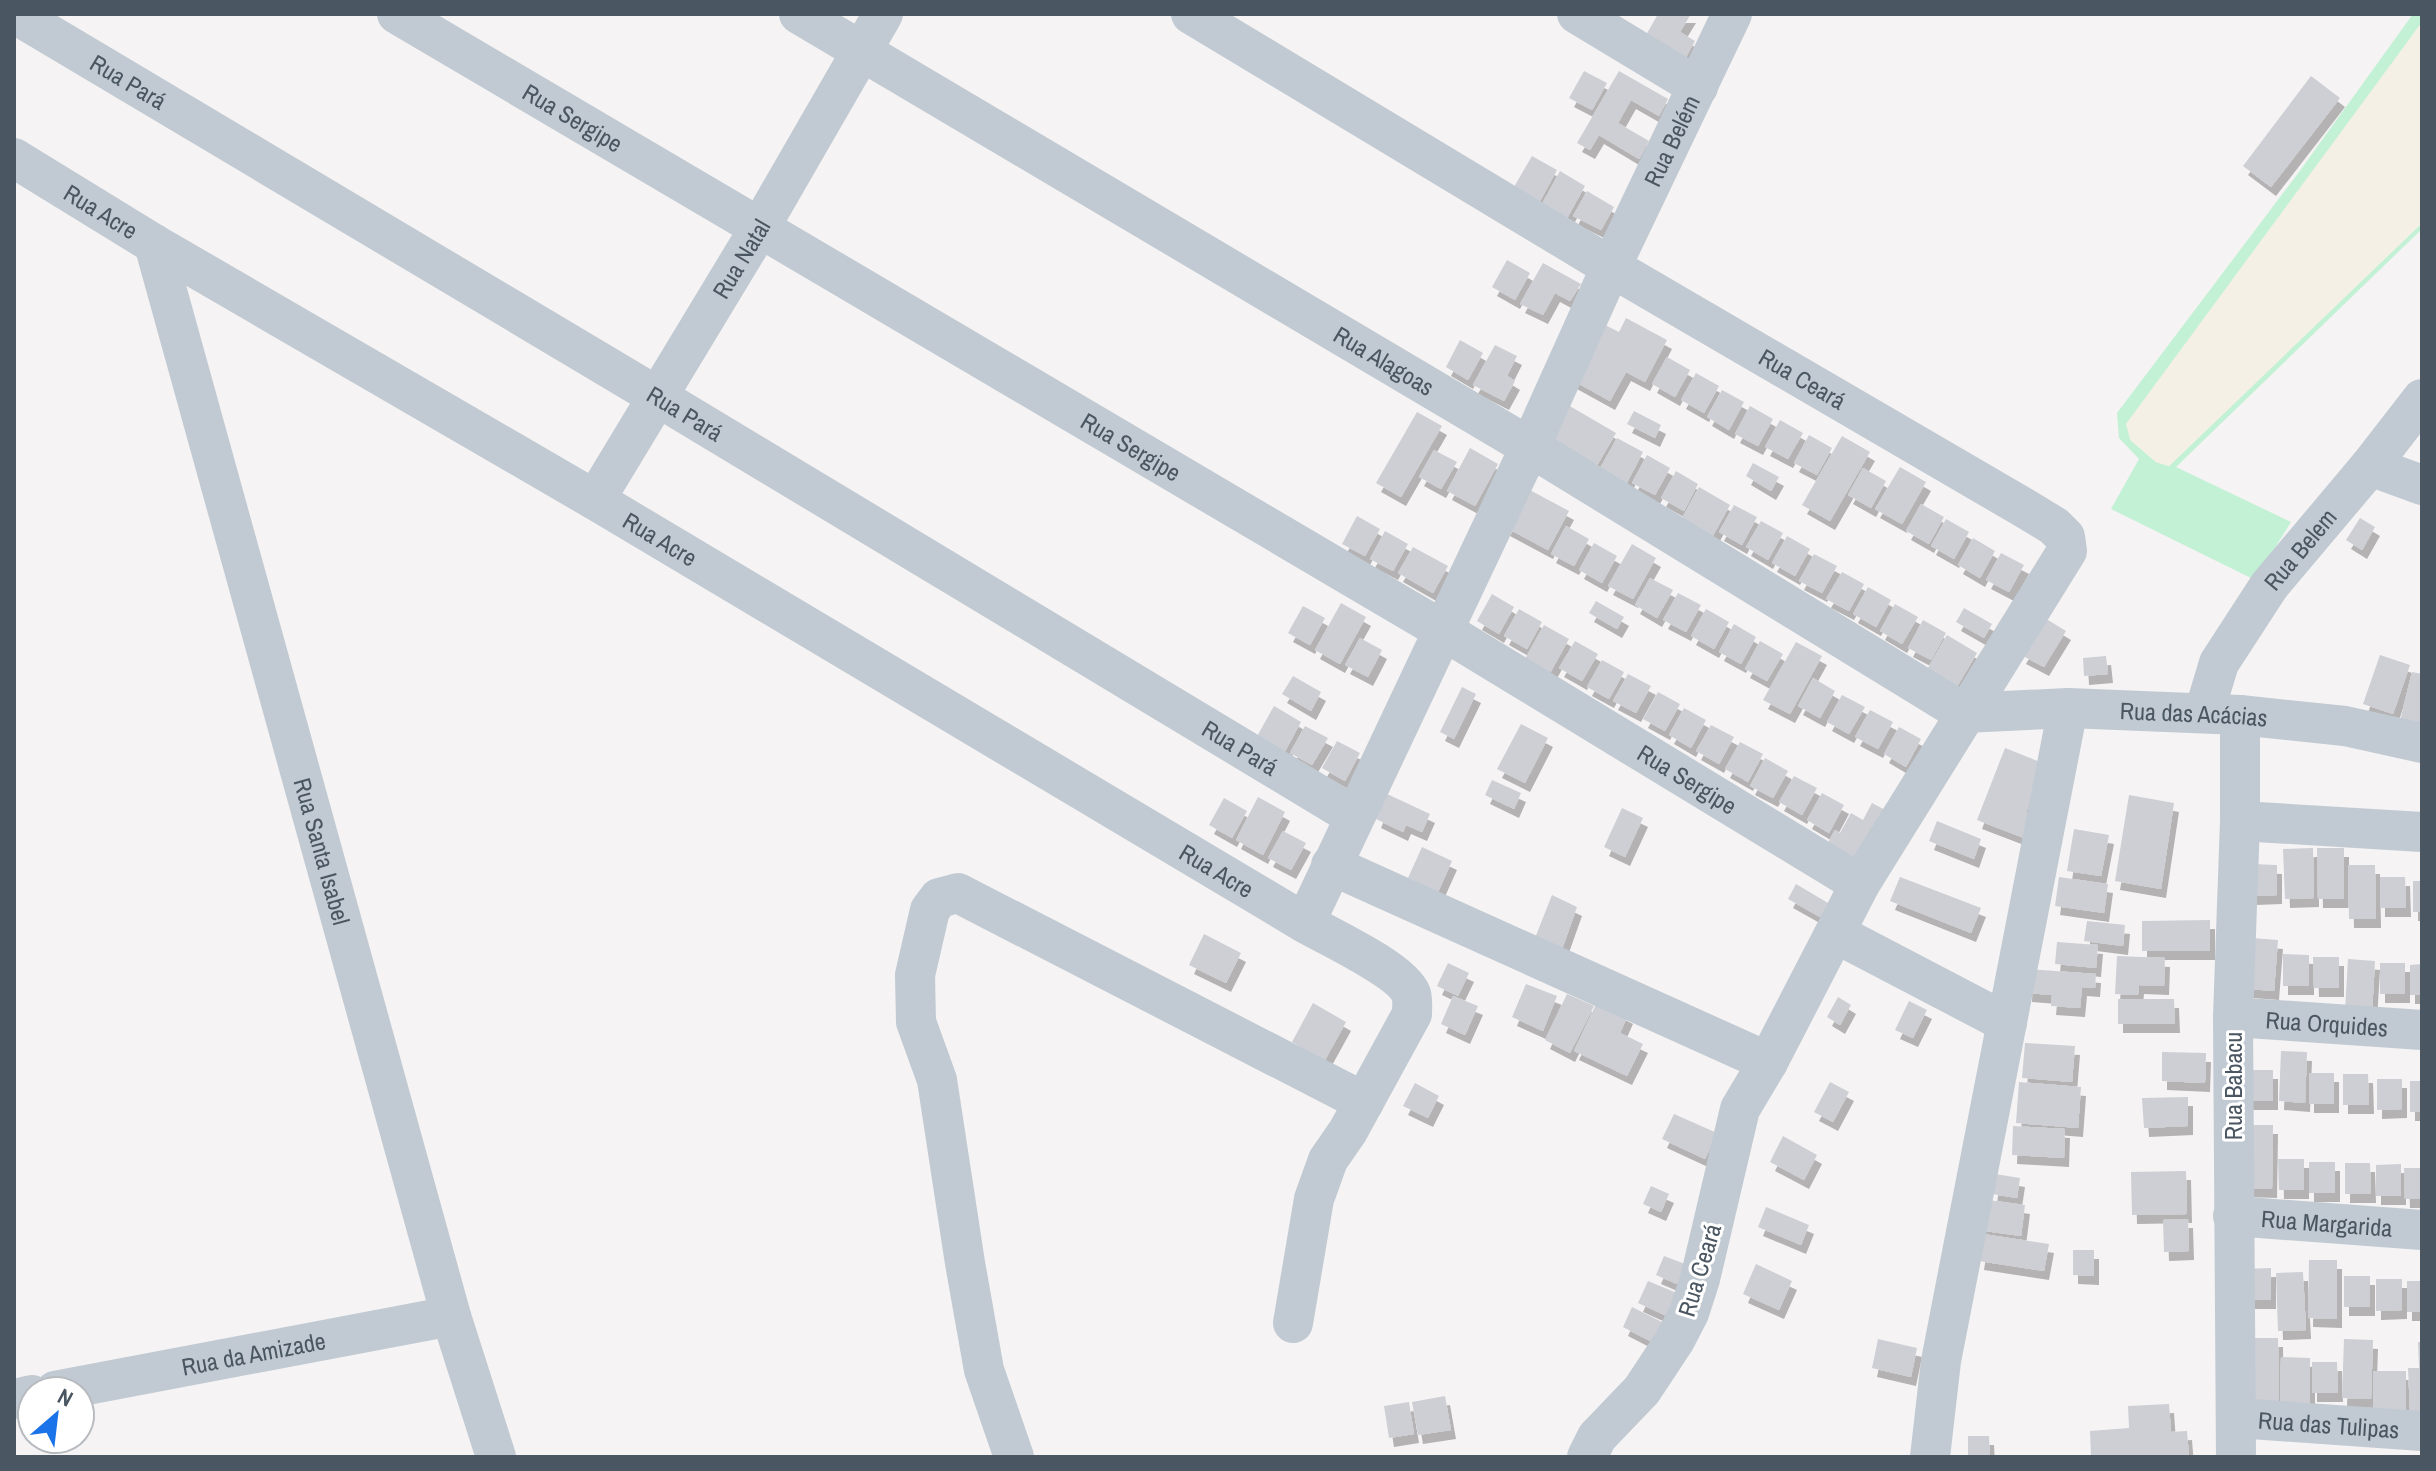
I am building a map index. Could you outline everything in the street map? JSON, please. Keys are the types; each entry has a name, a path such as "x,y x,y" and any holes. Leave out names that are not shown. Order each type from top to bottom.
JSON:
{"street":[{"name":"Rua Pará","path":"15,14 1354,816"},
{"name":"Rua Sergipe","path":"397,14 1444,631 1860,884"},
{"name":"Rua Alagoas","path":"799,14 1530,447 1964,713"},
{"name":"Rua Natal","path":"595,500 759,229 883,14"},
{"name":"Rua Ceará","path":"1191,14 1611,267 2035,514 2065,537 2067,551 1860,884 1768,1062 1740,1109 1700,1279 1689,1313 1642,1390 1597,1437 1587,1457"},
{"path":"1577,14 1698,87"},
{"name":"Rua Belém","path":"1305,923 1732,14"},
{"name":"Rua Acre","path":"14,158 154,244 595,500 1393,973 1406,985 1412,997 1412,1014 1348,1131 1328,1160 1314,1199 1293,1323"},
{"name":"Rua Santa Isabel","path":"154,244 451,1316 496,1457"},
{"name":"Rua Belem","path":"2222,714 2219,663 2269,586 2422,399"},
{"path":"2370,466 2422,485"},
{"path":"1930,1457 1941,1361 2068,708"},
{"name":"Rua das Acácias","path":"1964,713 2068,708 2222,714 2345,726 2422,743"},
{"name":"Rua Babacu","path":"2222,714 2240,821 2233,1017 2236,1457"},
{"path":"2240,821 2422,832"},
{"path":"1331,865 1768,1062"},
{"path":"1014,1457 984,1370 937,1080 916,1022 915,975 930,910 939,898 958,893 1364,1102"},
{"path":"1835,933 2007,1023"},
{"name":"Rua Orquides","path":"2233,1017 2422,1030"},
{"name":"Rua Margarida","path":"2233,1216 2422,1230"},
{"name":"Rua da Amizade","path":"96,1383 451,1316"},
{"name":"Rua das Tulipas","path":"2237,1418 2422,1431"}],"green space":[{"path":"2413,14 2422,14 2422,22 2130,440 2156,462 2169,466 2422,223 2422,229 2176,467 2291,522 2255,580 2111,509 2139,459 2119,438 2117,413 2299,172"}],"sand":[{"path":"2422,22 2422,223 2169,466 2156,462 2130,439 2126,424"}],"building":[{"path":"1658,14 1691,14 1680,32 1695,41 1681,66 1641,44"},
{"path":"1584,71 1607,83 1592,110 1569,98"},
{"path":"1619,71 1668,99 1659,116 1631,100 1618,123 1649,141 1639,159 1599,135 1590,150 1577,143"},
{"path":"2311,76 2340,98 2271,187 2243,166"},
{"path":"1532,156 1557,170 1533,214 1507,199"},
{"path":"1560,171 1585,186 1561,229 1536,215"},
{"path":"1587,191 1614,207 1601,230 1573,216"},
{"path":"1507,260 1530,273 1515,300 1492,287"},
{"path":"1543,263 1581,284 1570,301 1555,293 1543,315 1520,304"},
{"path":"1626,318 1667,340 1645,382 1626,372 1610,401 1572,380 1603,324 1619,332"},
{"path":"1460,340 1483,353 1468,380 1446,367"},
{"path":"1495,345 1517,356 1507,376 1515,381 1504,401 1473,385"},
{"path":"1667,357 1690,370 1675,397 1652,384"},
{"path":"1696,373 1719,386 1704,413 1681,400"},
{"path":"1722,390 1744,402 1729,430 1707,417"},
{"path":"1568,405 1616,433 1592,474 1544,447"},
{"path":"1750,406 1773,419 1758,446 1735,434"},
{"path":"1634,411 1661,425 1655,438 1627,424"},
{"path":"1417,412 1442,426 1401,497 1376,483"},
{"path":"1780,420 1803,433 1788,459 1765,447"},
{"path":"1809,435 1832,448 1817,475 1794,463"},
{"path":"1842,436 1870,452 1830,521 1802,505"},
{"path":"1617,438 1643,452 1621,494 1594,479"},
{"path":"1470,448 1498,464 1475,506 1447,491"},
{"path":"1434,450 1457,462 1441,489 1419,477"},
{"path":"1647,455 1670,468 1655,495 1632,483"},
{"path":"1753,463 1779,477 1771,491 1746,476"},
{"path":"1900,467 1926,482 1902,524 1875,509"},
{"path":"1863,468 1886,481 1871,508 1848,495"},
{"path":"1676,471 1698,484 1684,511 1661,498"},
{"path":"1699,487 1730,505 1706,548 1675,531"},
{"path":"1526,488 1569,511 1548,550 1505,527"},
{"path":"1921,504 1944,517 1929,544 1906,531"},
{"path":"1734,505 1757,517 1742,545 1719,532"},
{"path":"1357,516 1380,529 1365,556 1342,544"},
{"path":"2360,518 2375,527 2362,550 2346,540"},
{"path":"1946,519 1969,532 1954,559 1931,546"},
{"path":"1761,521 1783,533 1768,560 1746,547"},
{"path":"1566,526 1589,539 1574,566 1551,554"},
{"path":"1385,531 1408,544 1393,571 1370,559"},
{"path":"1787,536 1810,549 1795,576 1772,563"},
{"path":"1973,538 1995,551 1980,578 1958,565"},
{"path":"1594,543 1617,556 1602,583 1579,570"},
{"path":"1632,544 1656,558 1633,599 1608,586"},
{"path":"1413,547 1448,566 1433,593 1398,573"},
{"path":"2001,553 2024,565 2009,592 1986,580"},
{"path":"1814,554 1837,566 1822,593 1799,581"},
{"path":"1842,572 1864,584 1849,611 1826,599"},
{"path":"1650,578 1673,590 1657,618 1635,605"},
{"path":"1868,587 1891,600 1876,627 1853,614"},
{"path":"1678,593 1701,605 1686,632 1663,620"},
{"path":"1492,594 1514,607 1499,634 1477,621"},
{"path":"1596,601 1624,617 1617,629 1589,613"},
{"path":"1341,603 1366,617 1340,664 1315,650"},
{"path":"1895,604 1918,617 1902,644 1880,631"},
{"path":"1303,606 1325,618 1310,645 1288,633"},
{"path":"1964,608 1992,624 1984,638 1956,622"},
{"path":"1519,609 1542,622 1527,649 1504,636"},
{"path":"1706,609 1729,622 1714,649 1691,636"},
{"path":"2043,617 2066,631 2044,667 2021,655"},
{"path":"1923,620 1946,633 1931,660 1908,648"},
{"path":"1734,624 1756,637 1741,664 1719,652"},
{"path":"1544,625 1569,639 1545,682 1520,668"},
{"path":"1947,635 1977,653 1951,697 1921,680"},
{"path":"1360,638 1382,650 1368,677 1345,665"},
{"path":"1575,641 1598,654 1582,681 1559,668"},
{"path":"1760,641 1783,654 1767,681 1745,669"},
{"path":"1796,642 1822,656 1790,714 1763,700"},
{"path":"2380,655 2410,665 2393,714 2363,704"},
{"path":"2106,656 2108,674 2084,676 2083,658"},
{"path":"1602,660 1624,672 1609,699 1587,687"},
{"path":"2412,672 2422,674 2422,726 2400,721"},
{"path":"1628,674 1651,686 1636,713 1613,701"},
{"path":"1293,676 1321,692 1311,711 1282,694"},
{"path":"1813,678 1835,691 1820,718 1798,706"},
{"path":"1462,687 1476,694 1454,739 1440,732"},
{"path":"1658,692 1680,704 1665,731 1643,719"},
{"path":"1842,695 1865,707 1849,734 1827,722"},
{"path":"1274,706 1301,722 1278,764 1250,749"},
{"path":"1684,708 1706,720 1691,748 1669,735"},
{"path":"1870,710 1893,722 1878,749 1855,737"},
{"path":"1521,724 1548,738 1525,783 1497,769"},
{"path":"1711,725 1734,737 1719,764 1696,751"},
{"path":"1305,726 1328,738 1312,765 1290,753"},
{"path":"1899,727 1921,739 1906,767 1884,754"},
{"path":"1337,741 1360,753 1345,781 1322,768"},
{"path":"1740,742 1763,754 1748,782 1725,769"},
{"path":"2005,748 2045,764 2026,812 2041,819 2032,841 1977,820"},
{"path":"1765,758 1788,771 1773,798 1750,786"},
{"path":"1794,776 1817,788 1802,815 1779,802"},
{"path":"1492,780 1521,793 1514,809 1485,795"},
{"path":"1822,793 1844,805 1829,833 1807,820"},
{"path":"1387,794 1430,814 1422,832 1406,825 1403,832 1376,819"},
{"path":"2129,795 2174,803 2161,889 2115,881"},
{"path":"1258,797 1285,812 1263,855 1236,840"},
{"path":"1224,798 1247,811 1232,838 1209,825"},
{"path":"1872,803 1887,811 1877,830 1871,827 1851,865 1824,850 1835,830 1840,833 1851,813 1863,820"},
{"path":"1622,808 1643,818 1625,857 1604,847"},
{"path":"1937,821 1981,839 1974,859 1929,841"},
{"path":"2074,829 2109,835 2101,876 2067,871"},
{"path":"1283,831 1306,843 1291,870 1268,858"},
{"path":"1422,847 1452,861 1438,892 1408,878"},
{"path":"2313,848 2314,898 2285,899 2283,849"},
{"path":"2317,848 2344,848 2344,899 2318,899"},
{"path":"2251,864 2277,865 2277,895 2251,896"},
{"path":"2348,865 2375,865 2376,919 2349,919"},
{"path":"1900,877 1981,908 1971,933 1890,901"},
{"path":"2059,877 2108,884 2104,913 2055,906"},
{"path":"2380,877 2405,877 2406,908 2380,908"},
{"path":"2413,881 2422,881 2422,912 2413,912"},
{"path":"1796,884 1828,903 1820,917 1788,899"},
{"path":"1552,895 1577,907 1561,952 1533,943"},
{"path":"2210,920 2210,951 2142,951 2142,921"},
{"path":"2087,921 2125,925 2123,946 2084,941"},
{"path":"1204,934 1241,953 1226,983 1189,965"},
{"path":"2252,938 2278,940 2274,991 2248,989"},
{"path":"2057,942 2098,945 2096,968 2055,964"},
{"path":"2283,954 2309,955 2309,986 2283,986"},
{"path":"2117,956 2165,958 2164,986 2139,985 2138,995 2115,994"},
{"path":"2313,957 2339,957 2339,988 2314,988"},
{"path":"2348,959 2375,961 2372,1012 2345,1011"},
{"path":"1448,963 1469,973 1458,996 1437,986"},
{"path":"2380,963 2405,963 2405,994 2380,994"},
{"path":"2422,964 2422,995 2410,995 2410,965"},
{"path":"2028,969 2096,974 2095,988 2082,987 2080,1008 2051,1006 2052,995 2027,993"},
{"path":"1526,984 1557,996 1543,1031 1512,1017"},
{"path":"1567,994 1594,1006 1570,1053 1545,1040"},
{"path":"1453,996 1478,1006 1465,1035 1441,1024"},
{"path":"1838,997 1851,1005 1840,1025 1827,1017"},
{"path":"2118,999 2174,999 2175,1024 2118,1024"},
{"path":"1598,1000 1628,1015 1620,1033 1643,1044 1627,1076 1574,1051"},
{"path":"1909,1001 1927,1010 1913,1038 1895,1030"},
{"path":"1313,1003 1346,1022 1325,1060 1292,1042"},
{"path":"2025,1043 2075,1046 2072,1082 2022,1078"},
{"path":"2281,1051 2307,1052 2305,1103 2279,1101"},
{"path":"2162,1052 2206,1053 2205,1083 2162,1081"},
{"path":"2247,1070 2273,1070 2273,1101 2248,1101"},
{"path":"2309,1073 2334,1073 2334,1104 2309,1104"},
{"path":"2343,1074 2368,1074 2369,1105 2343,1105"},
{"path":"2377,1079 2402,1079 2402,1109 2377,1110"},
{"path":"2410,1081 2422,1081 2422,1112 2410,1112"},
{"path":"1830,1082 1849,1092 1833,1122 1814,1112"},
{"path":"2019,1082 2081,1087 2078,1128 2016,1123"},
{"path":"1415,1083 1439,1096 1428,1118 1403,1106"},
{"path":"2188,1097 2188,1126 2144,1128 2142,1098"},
{"path":"1674,1114 1717,1133 1705,1159 1662,1139"},
{"path":"2241,1125 2273,1125 2272,1189 2241,1188"},
{"path":"2013,1126 2065,1129 2064,1158 2012,1155"},
{"path":"1783,1136 1817,1155 1804,1180 1770,1162"},
{"path":"2278,1159 2304,1159 2304,1190 2279,1190"},
{"path":"2309,1162 2335,1162 2335,1193 2309,1193"},
{"path":"2345,1163 2370,1163 2371,1194 2345,1194"},
{"path":"2401,1164 2401,1196 2376,1196 2376,1165"},
{"path":"2404,1168 2422,1168 2422,1199 2405,1199"},
{"path":"2186,1171 2187,1214 2132,1215 2131,1172"},
{"path":"1995,1174 2020,1178 2017,1198 1992,1194"},
{"path":"1651,1186 1669,1194 1661,1212 1643,1204"},
{"path":"1981,1199 2025,1205 2021,1236 1977,1230"},
{"path":"1766,1207 1809,1225 1801,1245 1758,1227"},
{"path":"2188,1219 2189,1251 2164,1252 2163,1220"},
{"path":"1983,1234 2049,1244 2044,1271 1979,1261"},
{"path":"2073,1250 2094,1250 2094,1276 2073,1275"},
{"path":"1664,1256 1685,1264 1677,1284 1656,1275"},
{"path":"2309,1260 2337,1260 2337,1319 2308,1318"},
{"path":"1756,1264 1792,1281 1779,1310 1743,1294"},
{"path":"2271,1268 2271,1300 2246,1300 2245,1269"},
{"path":"2303,1272 2306,1330 2278,1331 2276,1273"},
{"path":"2344,1276 2370,1276 2370,1307 2344,1307"},
{"path":"2376,1279 2402,1279 2402,1310 2376,1311"},
{"path":"1648,1281 1679,1294 1669,1317 1638,1303"},
{"path":"2407,1281 2422,1281 2422,1312 2407,1312"},
{"path":"1632,1307 1668,1325 1658,1345 1623,1327"},
{"path":"2238,1338 2278,1338 2279,1402 2247,1402"},
{"path":"1878,1339 1917,1348 1911,1377 1872,1368"},
{"path":"2344,1339 2373,1340 2371,1399 2342,1398"},
{"path":"2418,1342 2422,1342 2422,1411 2410,1411 2408,1368 2419,1368"},
{"path":"2281,1357 2310,1358 2310,1411 2280,1410"},
{"path":"2312,1362 2337,1362 2338,1393 2312,1393"},
{"path":"2373,1371 2406,1371 2406,1420 2373,1420"},
{"path":"1445,1396 1451,1430 1418,1435 1412,1402"},
{"path":"1409,1402 1414,1434 1389,1438 1384,1406"},
{"path":"2169,1404 2171,1432 2187,1431 2189,1457 2091,1457 2090,1431 2129,1428 2128,1406"},
{"path":"1968,1436 1989,1436 1990,1457 1968,1457"}]}
